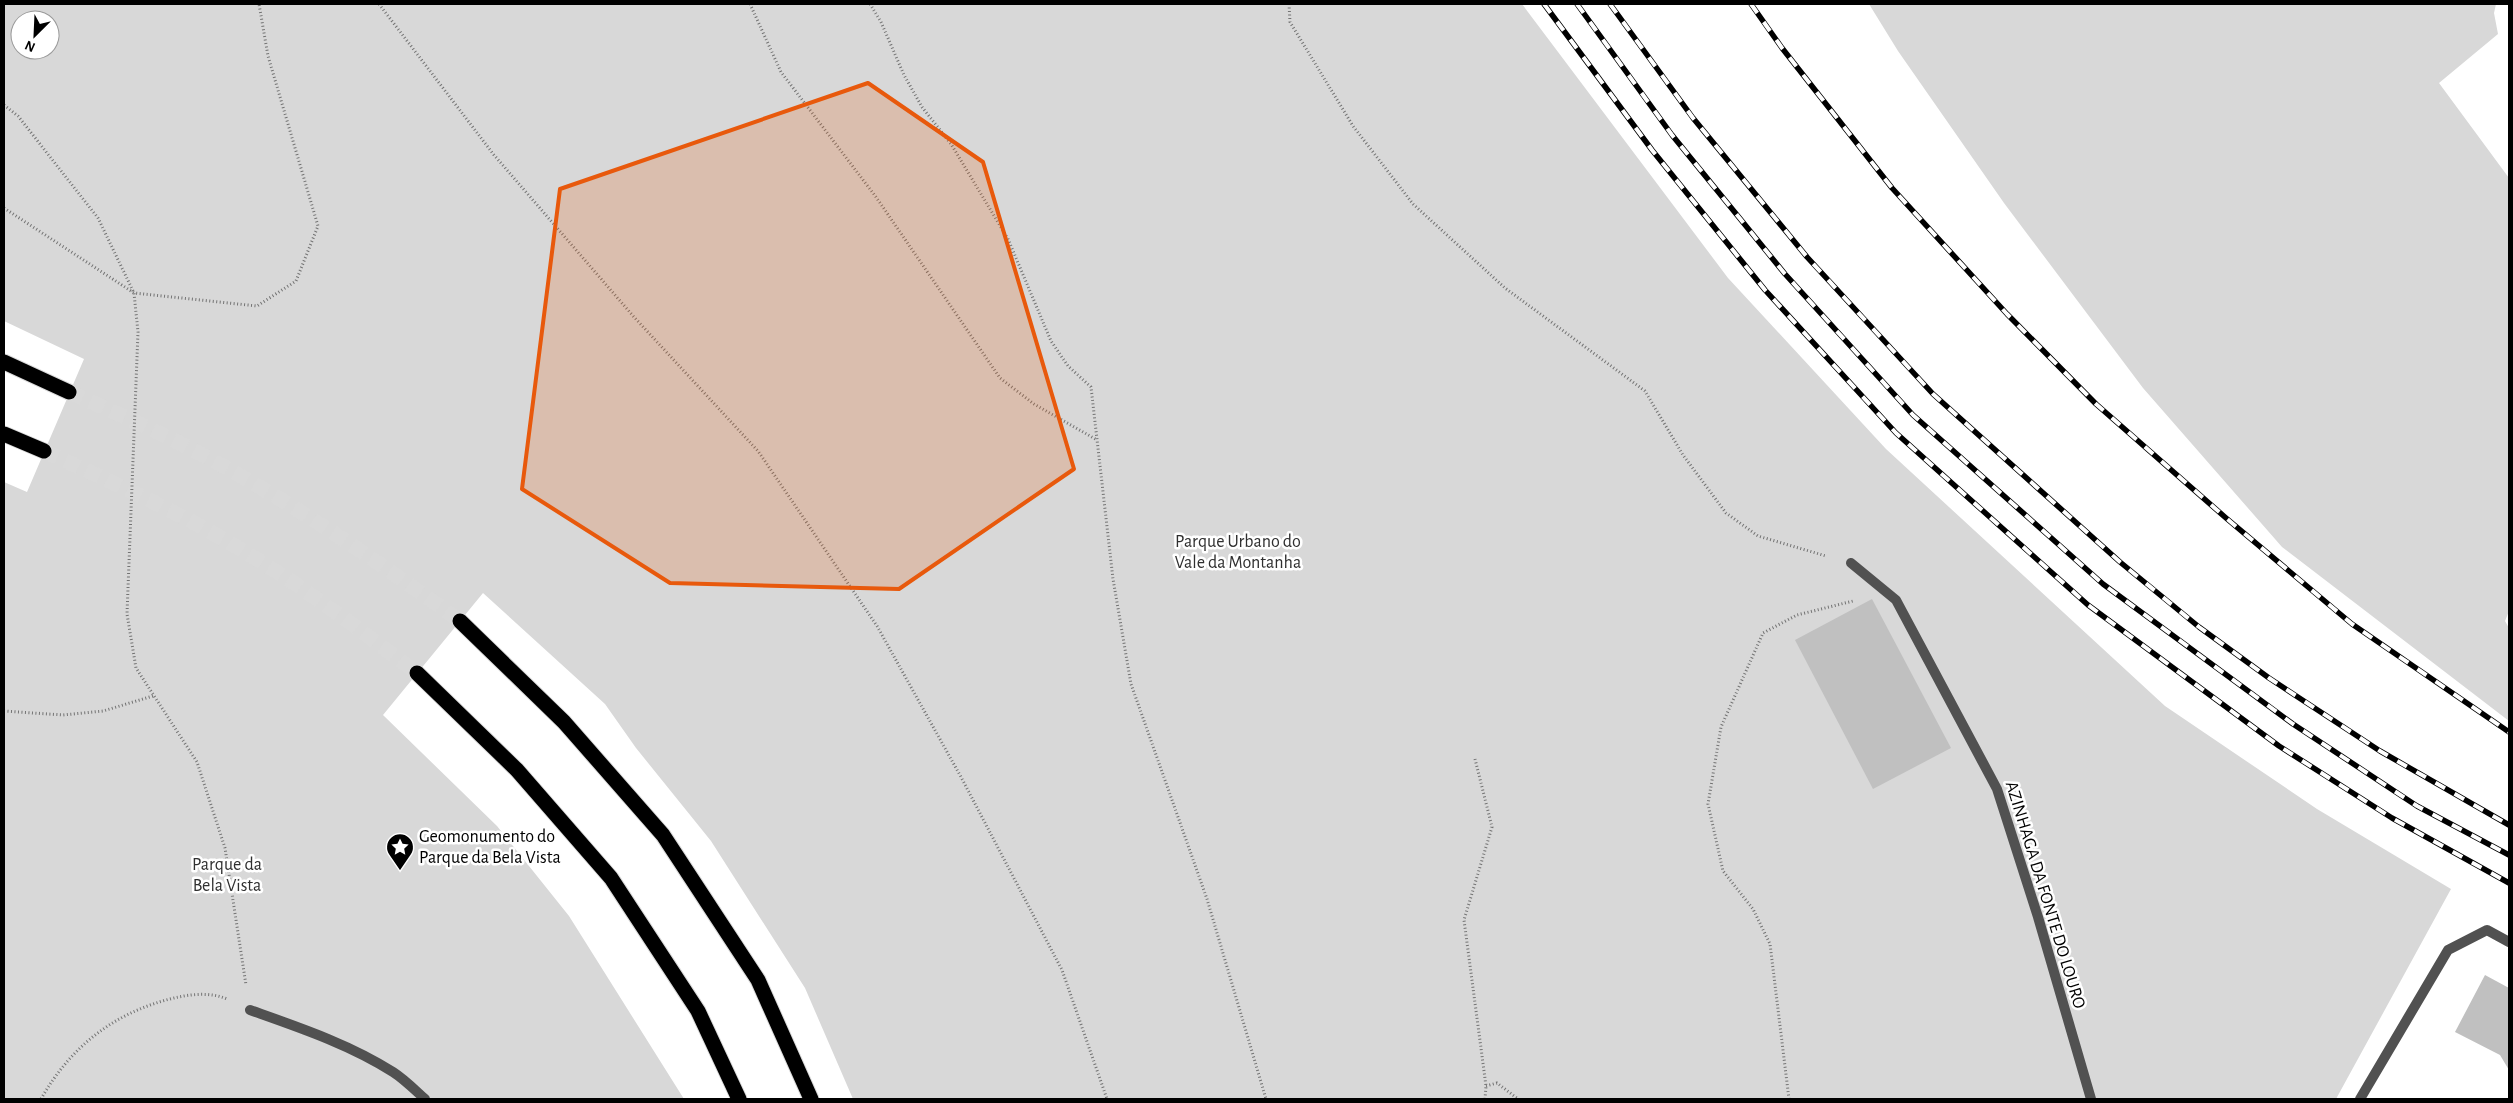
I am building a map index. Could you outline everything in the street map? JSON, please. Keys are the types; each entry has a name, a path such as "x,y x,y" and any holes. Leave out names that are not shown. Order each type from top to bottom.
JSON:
{"highway":[{"path":"4,362 70,392"},
{"path":"4,434 44,451"},
{"path":"460,621 564,722 663,835 758,980 811,1099"},
{"path":"417,673 518,770 611,878 698,1011 739,1099"}],"street":[{"name":"AZINHAGA DA FONTE DO LOURO","path":"1851,563 1885,593 1896,600 1997,789 2038,917 2091,1099"},
{"path":"2360,1099 2448,950 2487,930 2509,942"},
{"path":"250,1010 296,1026 354,1051 394,1072 426,1099"}],"path":[{"path":"4,208 134,293 257,306 296,281 318,226 268,56 260,4"},
{"path":"379,4 500,162 634,317 758,450 877,626 961,777 1062,970 1107,1099"},
{"path":"750,4 781,72 876,197 1000,378 1034,404 1097,441"},
{"path":"870,4 881,22 904,75 922,107 951,144 1008,239 1051,341 1068,366 1091,387 1113,579 1131,684 1207,899 1266,1099"},
{"path":"1289,4 1290,22 1353,126 1413,204 1505,288 1645,391 1682,456 1726,513 1758,536 1851,563"},
{"path":"4,105 18,116 98,218 134,293 138,332 127,614 136,668 197,762 225,848 250,1010"},
{"path":"1789,1099 1770,944 1753,909 1724,871 1708,804 1721,727 1763,633 1797,615 1885,593"},
{"path":"4,711 63,715 103,711 153,696"},
{"path":"1475,759 1492,827 1464,920 1486,1086 1485,1099"},
{"path":"41,1099 52,1079 66,1061 93,1035 120,1017 151,1004 183,996 216,994 250,1010"},
{"path":"1486,1086 1497,1083 1518,1099"}],"highlighted area":[{"path":"868,83 983,162 1074,469 899,589 670,583 522,489 560,189"}],"green space":[{"name":"Parque Urbano do Vale da Montanha","path":"4,4 1522,4 1728,278 1886,449 2165,706 2317,809 2451,889 2336,1099 853,1099 805,988 711,841 636,748 605,704 483,593 383,715 497,826 569,916 684,1099 4,1099 4,482 27,492 84,359 4,321"},
{"path":"1869,4 2496,4 2494,13 2498,34 2439,83 2509,178 2509,611 2505,621 2509,628 2509,721 2282,547 2143,388 2004,203 1898,51"}],"building":[{"path":"1872,599 1951,748 1873,789 1795,640"},
{"path":"2485,975 2509,988 2509,1070 2500,1055 2455,1032"}],"tunnel":[{"path":"69,392 166,436 254,484 344,540 460,621"},
{"path":"44,451 156,503 237,547 361,630 417,673"}],"railway":[{"path":"1544,4 1652,150 1765,290 1896,433 2088,605 2279,746 2392,818 2509,883"},
{"path":"1577,4 1672,135 1785,274 1913,415 2103,584 2293,724 2417,806 2509,855"},
{"path":"1610,4 1693,118 1807,257 1933,394 2120,562 2199,627 2269,678 2380,751 2509,825"},
{"path":"1751,4 1782,48 1892,188 2007,314 2096,404 2226,518 2352,624 2509,732"}],"place":[{"name":"Geomonumento do Parque da Bela Vista","path":"400,871"}],"park label":[{"name":"Parque da Bela Vista","path":"227,875"}]}
